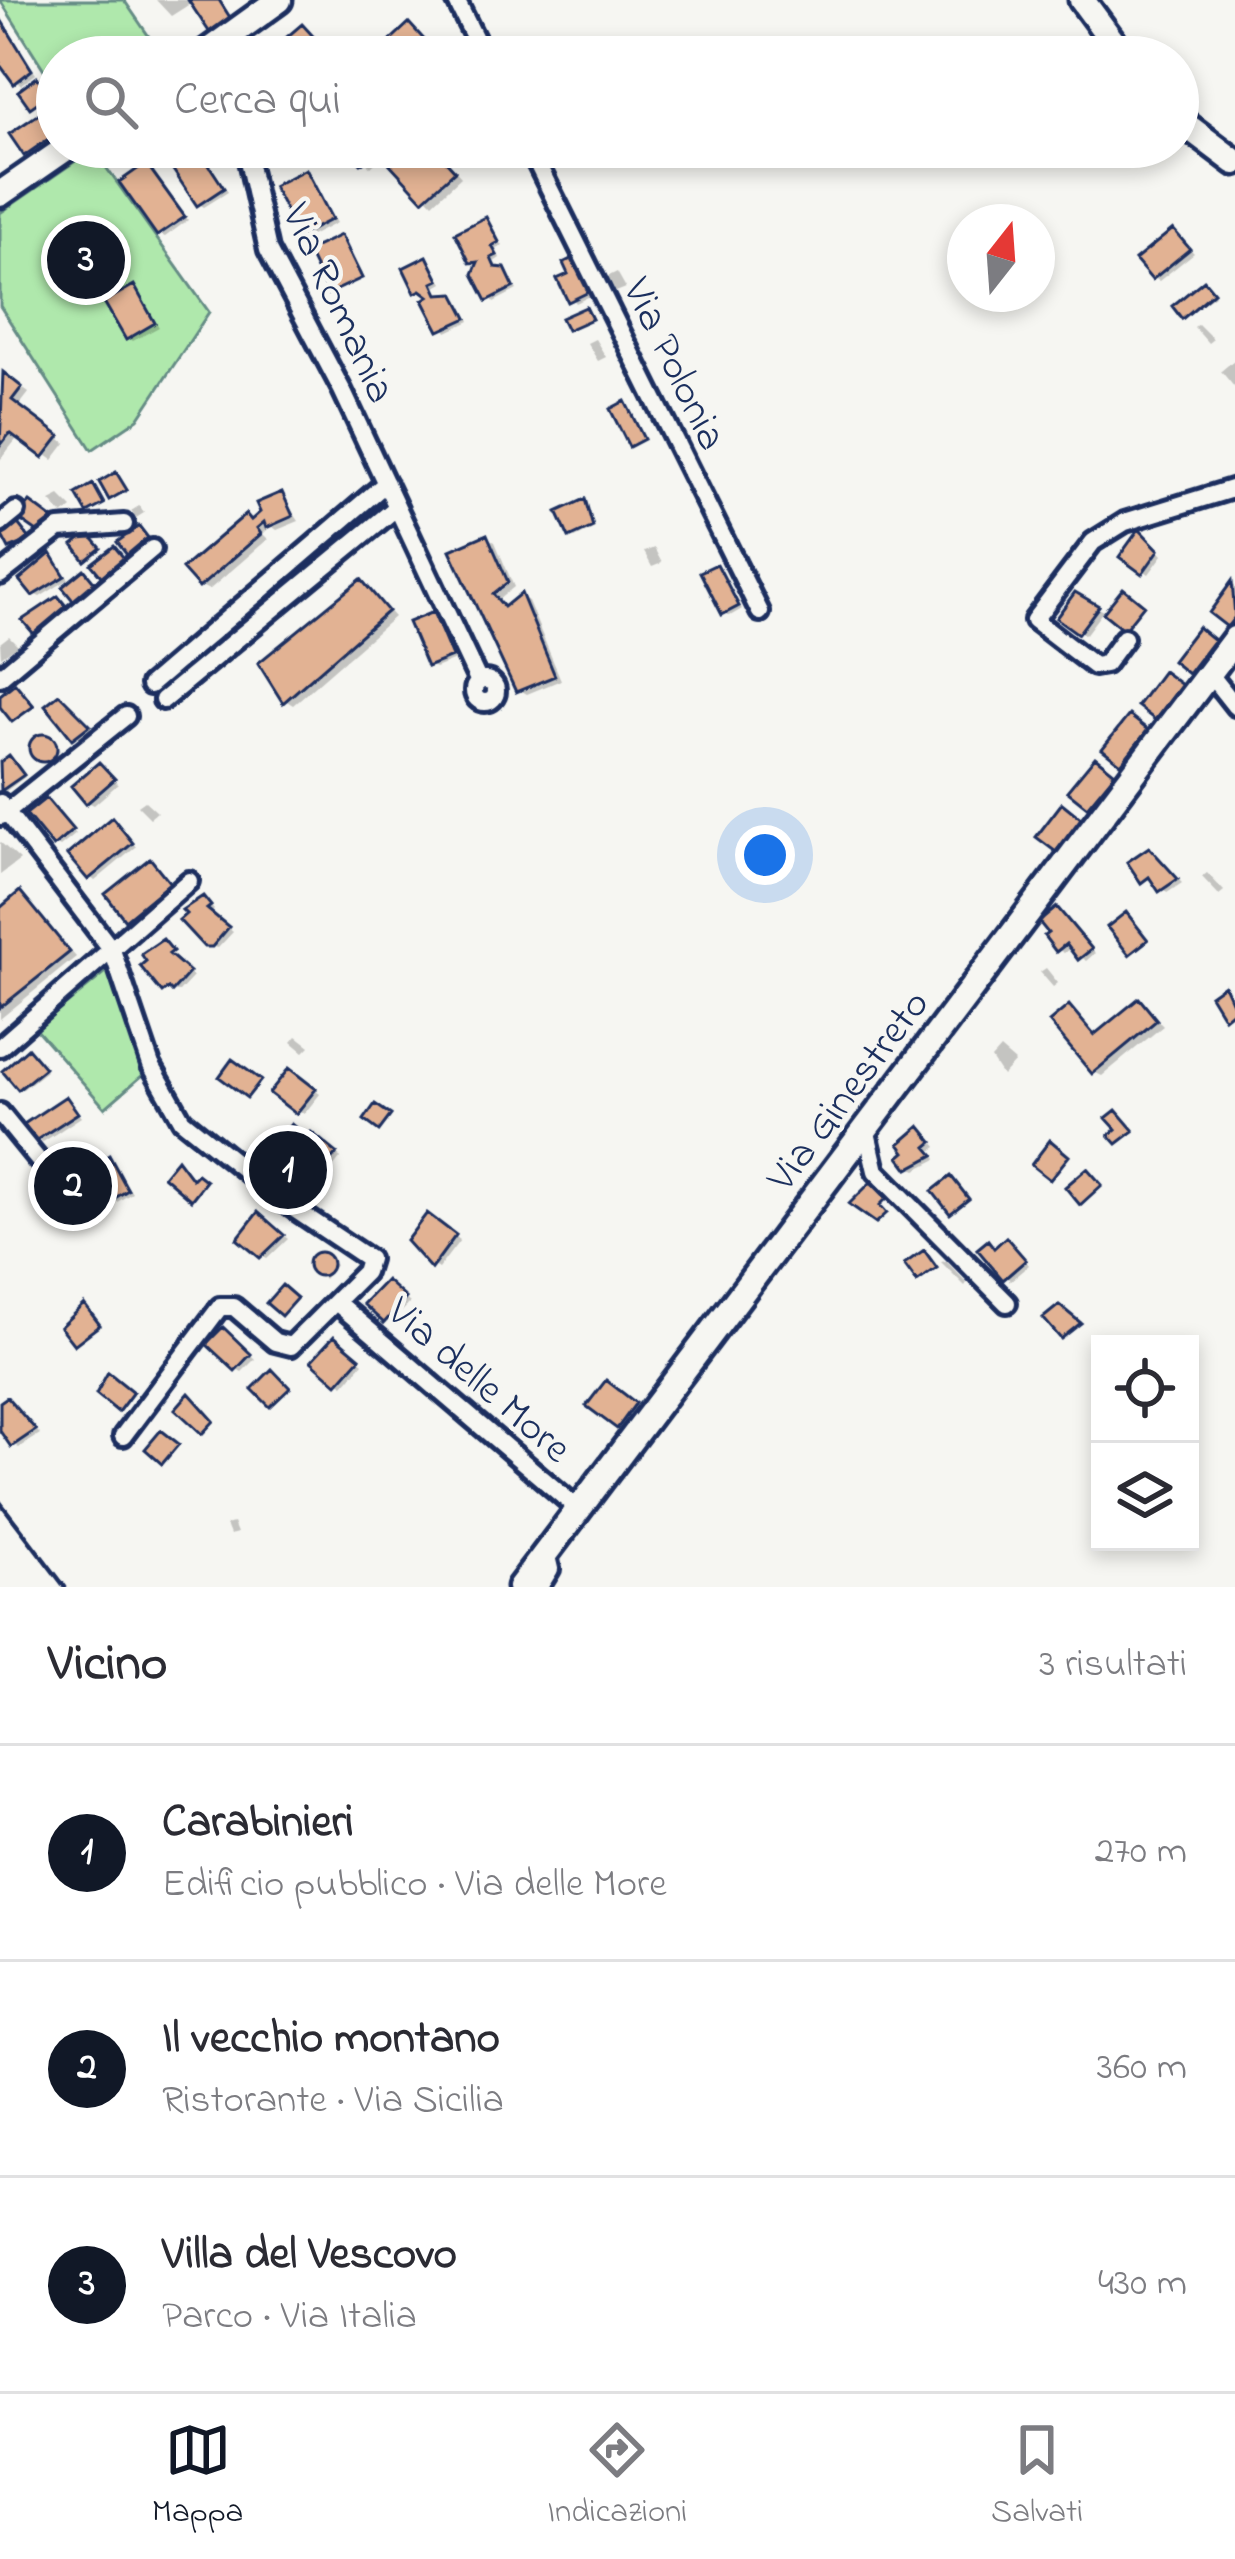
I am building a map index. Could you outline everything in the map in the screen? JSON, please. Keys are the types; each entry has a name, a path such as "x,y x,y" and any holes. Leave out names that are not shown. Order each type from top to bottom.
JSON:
{"street":[{"path":"231,36 279,0"},
{"path":"456,0 474,36"},
{"path":"1082,0 1109,36"},
{"path":"1199,135 1235,162"},
{"path":"0,194 38,168"},
{"name":"Via Romania","path":"250,168 268,250 386,483 478,682"},
{"name":"Via Polonia","path":"539,168 760,612"},
{"path":"150,685 386,483"},
{"path":"1124,638 1105,664 1094,666 1034,620 1093,542 1125,522 1235,488"},
{"path":"163,700 397,507"},
{"path":"0,524 16,511"},
{"path":"0,575 58,530 124,524"},
{"path":"375,526 413,542"},
{"path":"0,677 152,549"},
{"name":"Via Ginestreto","path":"520,1587 1235,639"},
{"path":"1209,674 1235,706"},
{"path":"112,950 2,810 126,716"},
{"path":"0,1047 189,881"},
{"name":"Via delle More","path":"112,950 160,1088 202,1139 299,1213 367,1255 367,1269 297,1343 286,1346 234,1306 220,1307 123,1436"},
{"path":"0,1113 39,1161"},
{"path":"866,1128 876,1172 1006,1303"},
{"name":"Via delle More","path":"336,1303 578,1509"},
{"path":"539,1587 550,1569 546,1552"}],"green space":[{"path":"0,0 124,0 149,36 36,36 36,57"},
{"path":"65,168 107,168 209,312 138,419 92,450 0,306 0,213"},
{"path":"106,972 113,974 143,1075 105,1108 36,1029"}],"building":[{"path":"188,0 219,0 231,19 210,33"},
{"path":"0,18 32,70 14,84 0,65"},
{"path":"409,23 421,36 395,36"},
{"path":"302,24 313,36 288,36"},
{"path":"36,78 36,104 30,108 18,91"},
{"path":"36,116 36,148 24,156 9,134"},
{"path":"139,168 150,168 185,217 157,236 119,182"},
{"path":"172,168 211,168 224,188 197,206"},
{"path":"394,168 452,168 455,171 423,200"},
{"path":"306,169 332,219 299,236 273,186"},
{"path":"486,217 499,242 492,246 497,255 491,258 495,267 505,268 514,287 487,301 473,274 478,262 470,263 455,233"},
{"path":"1173,229 1190,249 1152,280 1135,260"},
{"path":"341,235 362,278 328,294 307,251"},
{"path":"427,256 439,280 433,283 438,294 454,293 467,318 439,331 423,300 429,296 421,290 415,293 403,268"},
{"path":"577,256 597,288 568,302 557,279 568,274 563,263"},
{"path":"1204,280 1214,292 1182,319 1172,306"},
{"path":"134,285 155,323 126,340 104,302"},
{"path":"586,307 592,319 567,330 561,318"},
{"path":"3,372 22,387 12,400 60,436 43,458 10,433 0,446"},
{"path":"625,401 644,439 629,447 610,409"},
{"path":"116,472 127,490 109,500 99,482"},
{"path":"93,484 104,504 87,513 76,494"},
{"path":"282,492 293,516 266,528 264,522 257,528 261,534 199,588 182,569 246,514 251,520 260,512 256,503"},
{"path":"585,499 593,527 569,538 557,512"},
{"path":"30,502 53,519 40,534 17,518"},
{"path":"15,520 31,540 9,549 0,532"},
{"path":"139,526 152,543 130,559 117,542"},
{"path":"1139,529 1159,550 1142,574 1119,557"},
{"path":"88,533 101,548 85,561 73,545"},
{"path":"487,534 508,582 493,594 504,607 521,593 555,676 516,692 450,550"},
{"path":"114,546 128,563 105,581 91,564"},
{"path":"51,553 65,576 32,596 19,580"},
{"path":"717,564 739,606 722,615 700,572"},
{"path":"84,569 97,585 75,603 62,587"},
{"path":"361,579 388,611 283,703 258,663"},
{"path":"1232,581 1235,617 1227,627 1209,613"},
{"path":"1123,588 1144,605 1124,630 1103,613"},
{"path":"1075,592 1099,606 1078,634 1056,618"},
{"path":"58,596 71,612 38,639 22,620"},
{"path":"433,612 452,657 427,667 408,622"},
{"path":"1198,627 1214,640 1188,674 1172,661"},
{"path":"1163,671 1182,685 1155,720 1137,706"},
{"path":"15,683 34,706 12,722 0,707 0,695"},
{"path":"59,694 90,725 72,739 45,705"},
{"path":"1129,715 1148,730 1121,764 1102,749"},
{"path":"43,734 53,738 57,748 53,758 43,762 33,758 29,748 33,738"},
{"path":"9,755 24,775 1,791 0,762"},
{"path":"1095,757 1115,773 1087,807 1067,791"},
{"path":"99,762 115,779 86,804 71,786"},
{"path":"46,798 73,830 53,847 26,814"},
{"path":"1062,803 1082,819 1056,852 1036,837"},
{"path":"112,817 133,843 88,880 67,855"},
{"path":"1149,847 1178,879 1159,892 1149,877 1141,883 1127,862"},
{"path":"150,858 170,883 125,920 105,894"},
{"path":"20,891 70,952 0,1008 0,908"},
{"path":"203,896 211,906 207,909 229,927 212,947 204,947 179,920 186,914 182,910"},
{"path":"1057,907 1092,949 1078,960 1066,944 1056,952 1044,936 1048,933 1039,922"},
{"path":"1126,912 1148,940 1129,955 1107,927"},
{"path":"163,939 173,951 169,954 190,972 172,992 168,988 162,993 140,966 146,961 141,954"},
{"path":"1224,985 1235,1009 1224,1018 1210,995"},
{"path":"1139,998 1157,1020 1092,1074 1049,1022 1069,1005 1094,1035"},
{"path":"28,1048 45,1068 18,1090 2,1071"},
{"path":"232,1059 261,1080 247,1098 219,1077"},
{"path":"289,1068 316,1089 296,1114 269,1093"},
{"path":"66,1096 78,1113 35,1141 24,1124"},
{"path":"375,1104 391,1115 379,1131 364,1120"},
{"path":"1116,1110 1134,1131 1117,1144 1109,1135 1116,1129 1106,1118"},
{"path":"291,1124 302,1133 270,1172 260,1164"},
{"path":"920,1126 933,1142 927,1147 934,1155 908,1169 899,1157 905,1152 899,1144"},
{"path":"311,1132 337,1153 307,1190 281,1170"},
{"path":"1050,1140 1069,1156 1050,1180 1031,1165"},
{"path":"109,1155 128,1190 110,1201 106,1194 67,1220 49,1203 60,1185"},
{"path":"177,1159 192,1179 197,1174 206,1181 191,1200 163,1176"},
{"path":"1087,1168 1102,1185 1080,1205 1065,1187"},
{"path":"951,1176 969,1199 950,1214 932,1191"},
{"path":"872,1181 888,1197 880,1205 887,1213 876,1223 849,1204"},
{"path":"258,1212 284,1235 260,1258 237,1239"},
{"path":"427,1213 456,1235 431,1269 406,1241"},
{"path":"1006,1237 1026,1260 1003,1280 977,1249 988,1240 994,1248"},
{"path":"924,1250 937,1268 917,1282 904,1264"},
{"path":"320,1252 332,1264 320,1276 308,1264"},
{"path":"386,1280 406,1298 384,1323 363,1304"},
{"path":"282,1285 297,1298 281,1316 266,1303"},
{"path":"84,1304 100,1325 74,1345 60,1327"},
{"path":"1059,1305 1081,1323 1061,1339 1043,1318"},
{"path":"223,1327 251,1354 235,1371 206,1344"},
{"path":"334,1336 360,1358 337,1384 311,1361"},
{"path":"272,1369 290,1388 270,1407 252,1389"},
{"path":"108,1372 133,1392 118,1412 96,1394"},
{"path":"606,1380 636,1403 617,1429 586,1406"},
{"path":"189,1393 214,1421 202,1434 175,1409"},
{"path":"7,1397 36,1430 11,1447 0,1431 0,1402"},
{"path":"161,1430 179,1444 162,1464 145,1449"}],"railway":[{"path":"0,1502 65,1587"}],"place":[{"name":"Villa del Vescovo","path":"86,260"},
{"name":"Carabinieri","path":"288,1170"},
{"name":"Il vecchio montano","path":"73,1186"}]}
